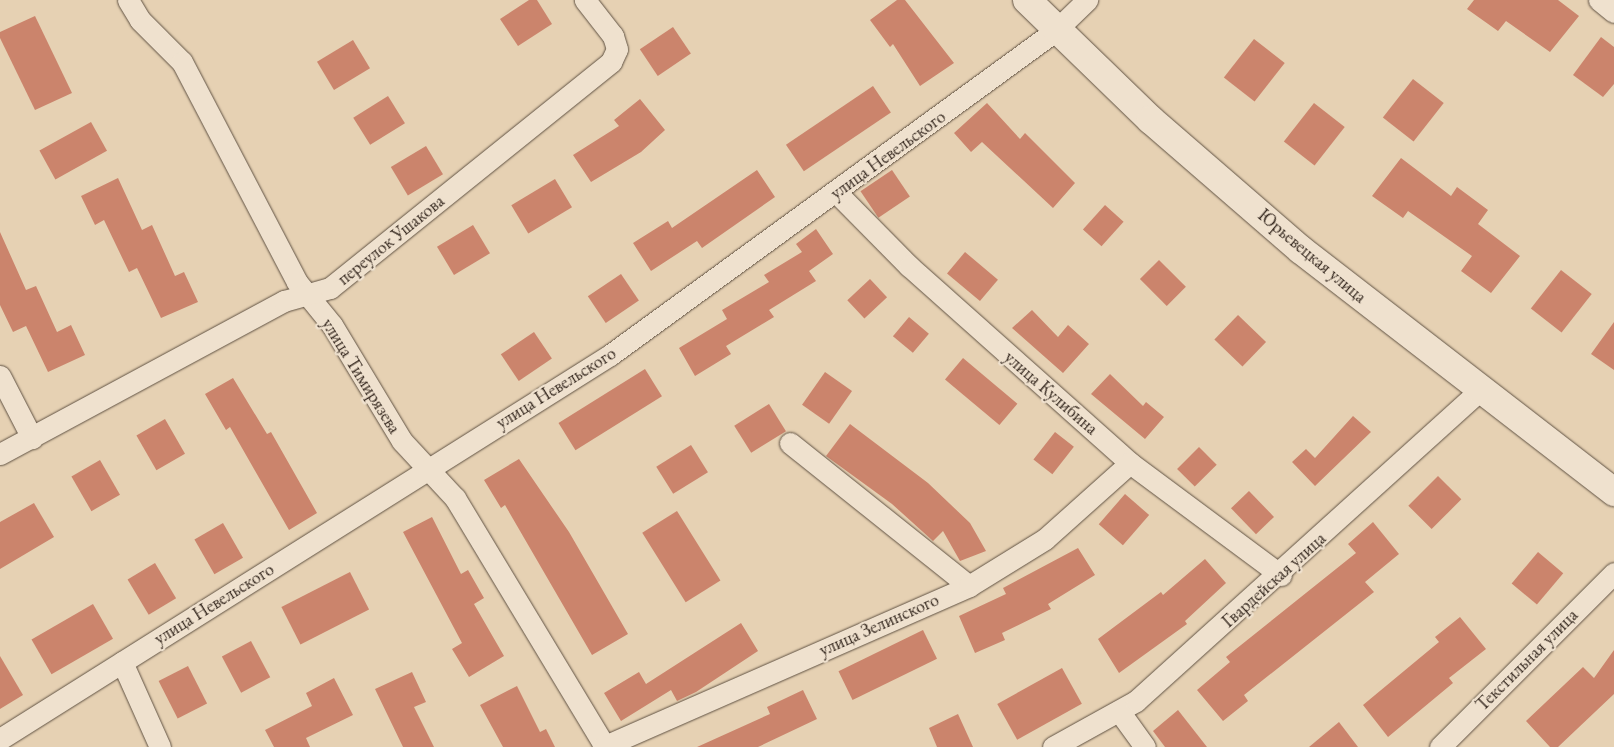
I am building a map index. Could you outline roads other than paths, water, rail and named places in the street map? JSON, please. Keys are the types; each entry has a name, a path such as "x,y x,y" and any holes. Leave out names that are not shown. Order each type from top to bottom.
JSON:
{"main road":[{"name":"Юрьевецкая улица","path":"1027,0 1055,32 1302,250 1479,392 1614,492"}],"street":[{"name":"улица Тимирязева","path":"128,0 140,20 182,62 308,294 332,325 402,441 455,498 604,747"},
{"name":"переулок Ушакова","path":"0,454 284,301 330,288 612,62 617,49 585,0"},
{"name":"улица Невельского","path":"0,739 610,355 837,193 1055,32 1087,0"},
{"path":"1600,0 1614,12"},
{"name":"улица Кулибина","path":"837,193 908,266 1130,463 1281,575"},
{"path":"0,376 32,438"},
{"name":"Гвардейская улица","path":"1053,747 1136,701 1281,575 1479,392"},
{"path":"790,443 969,586"},
{"name":"улица Зелинского","path":"604,747 969,586 1045,539 1130,463"},
{"name":"Текстильная улица","path":"1444,746 1614,573"},
{"path":"122,662 160,747"},
{"path":"1119,711 1145,747"}]}
